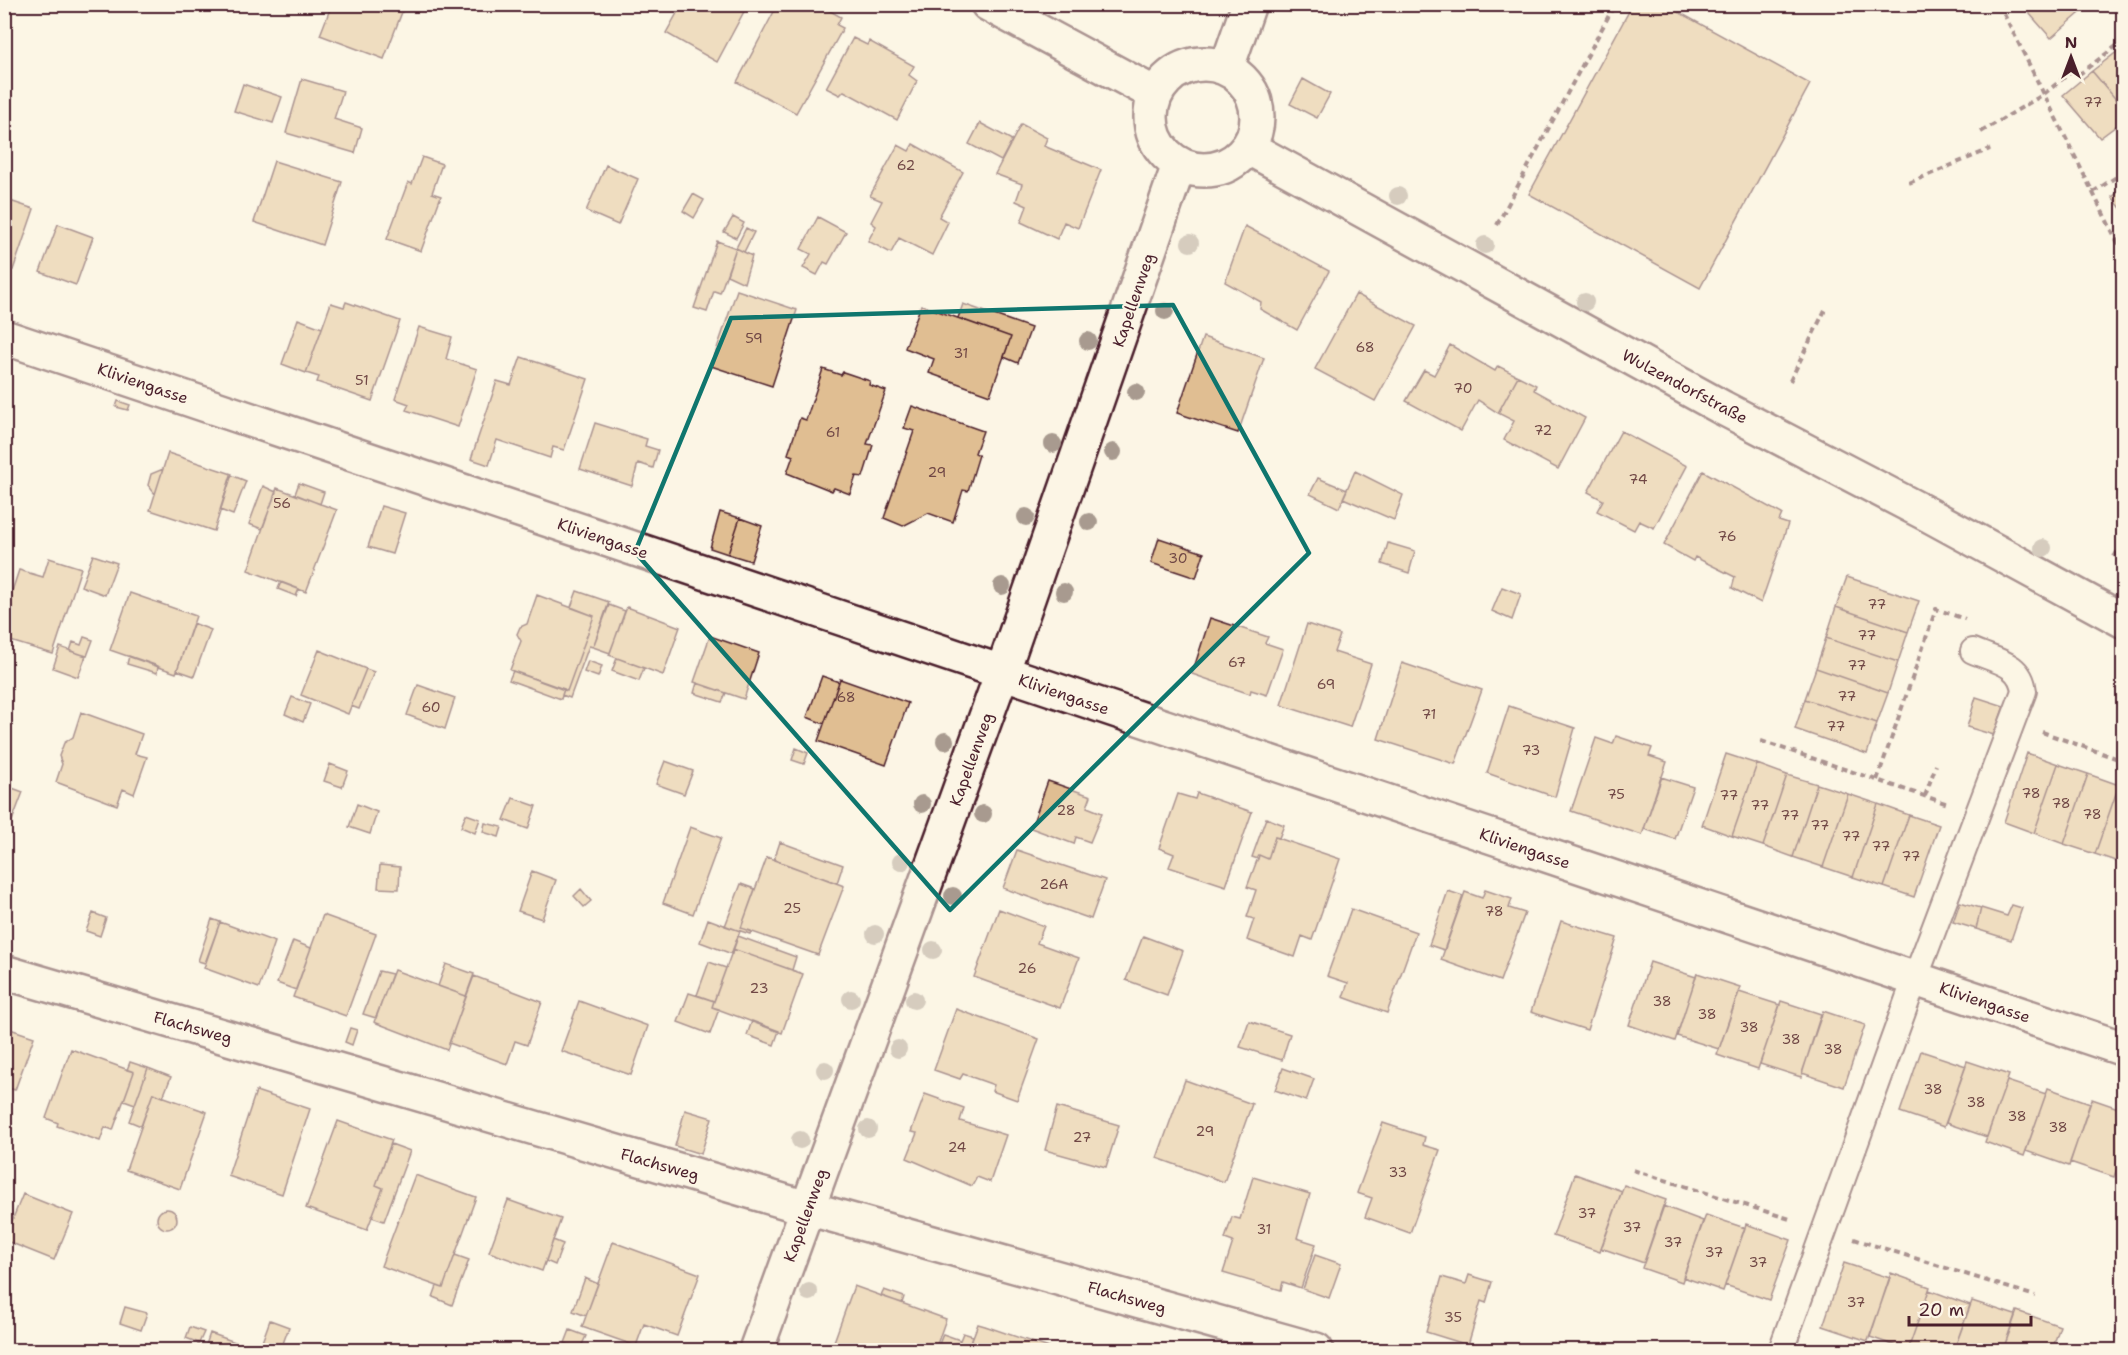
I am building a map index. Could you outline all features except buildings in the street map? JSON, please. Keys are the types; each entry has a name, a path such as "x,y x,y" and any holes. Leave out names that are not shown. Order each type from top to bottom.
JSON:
{"street":[{"path":"988,4 1155,94"},
{"path":"1227,67 1249,4"},
{"path":"1202,62 1227,67 1253,92 1259,122 1249,148 1235,161 1205,171 1179,165 1160,148 1150,122 1155,94 1173,72 1202,62"},
{"name":"Wulzendorfstraße","path":"1249,148 1723,408 1929,515 2124,621"},
{"name":"Kapellenweg","path":"756,1350 1002,673 1179,165"},
{"name":"Kliviengasse","path":"4,337 2124,1049"},
{"name":"Flachsweg","path":"4,972 807,1208 1316,1350"}],"lane":[{"path":"1781,1350 1915,979 2024,691 2023,677 2017,670 1973,651"}],"path":[{"path":"1497,225 1615,4"},
{"path":"1999,4 2124,255"},
{"path":"1982,132 2044,94 2071,72 2081,73 2124,40"},
{"path":"1909,183 1990,149"},
{"path":"2093,192 2124,172"},
{"path":"1790,381 1825,310"},
{"path":"2114,557 2124,541"},
{"path":"1877,780 1936,609 1973,621"},
{"path":"2013,722 2124,761"},
{"path":"1761,741 1978,814"},
{"path":"1925,796 1936,765"}],"highlighted area":[{"path":"1173,305 1309,553 950,910 635,552 731,318"}]}
